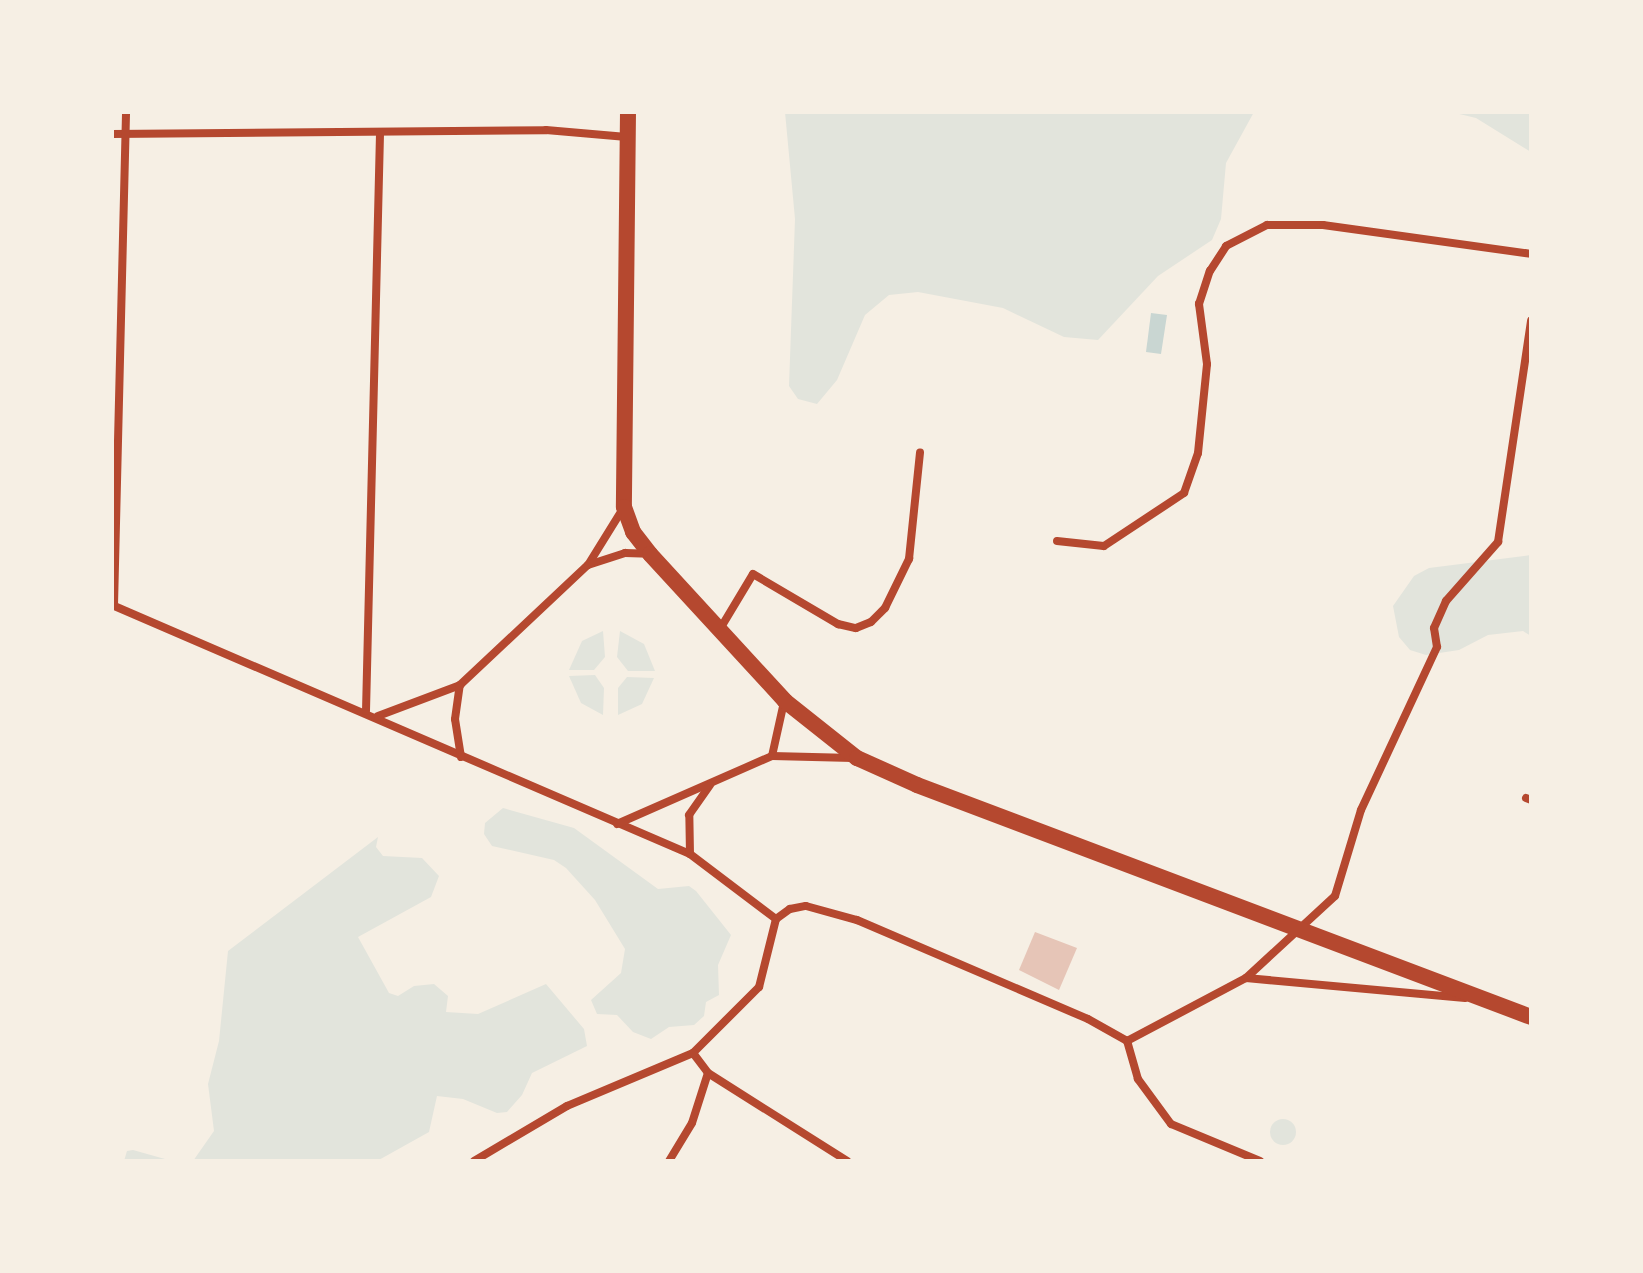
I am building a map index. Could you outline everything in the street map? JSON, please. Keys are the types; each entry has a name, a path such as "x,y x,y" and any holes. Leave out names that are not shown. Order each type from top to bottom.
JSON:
{"main road":[{"path":"628,112 624,507 633,532 650,554 785,701 857,758 1299,931 1531,1017"}],"street":[{"path":"126,112 113,605 378,716 461,757 690,854 776,919"},
{"path":"112,134 546,130 629,137"},
{"path":"366,711 380,132"},
{"path":"1057,541 1104,546 1184,493 1198,453 1207,364 1199,304 1210,271 1226,246 1267,225 1323,225 1531,254"},
{"path":"1127,1041 1246,978 1335,896 1361,810 1437,647 1434,628 1446,601 1498,542 1531,320"},
{"path":"719,630 753,574 838,624 856,628 871,622 898,587 916,536 920,453"},
{"path":"378,716 460,685 588,565 624,507"},
{"path":"588,565 625,553 650,554"},
{"path":"460,685 455,719 461,757"},
{"path":"772,756 785,701"},
{"path":"617,824 772,756 857,758"},
{"path":"690,854 689,815 712,783"},
{"path":"474,1161 567,1106 693,1053 759,987 776,919 790,909 806,906 857,920 1088,1019 1127,1041 1138,1079 1171,1124 1260,1161"},
{"path":"1246,978 1483,1000"},
{"path":"693,1053 708,1073 847,1161"},
{"path":"669,1161 692,1123 708,1073"}],"shaded area":[{"path":"785,112 1254,112 1226,163 1221,219 1212,240 1158,276 1098,340 1064,337 1003,308 918,292 889,295 865,315 837,380 817,404 798,399 789,386 795,219"},
{"path":"1451,112 1531,112 1531,152 1476,118"},
{"path":"1151,313 1167,315 1161,354 1146,352"},
{"path":"1531,555 1531,636 1523,631 1488,635 1459,650 1426,655 1410,650 1399,637 1393,606 1414,576 1429,568"},
{"path":"603,631 605,657 594,670 569,670 582,641"},
{"path":"620,631 644,644 655,671 628,671 617,657"},
{"path":"595,675 604,688 603,715 581,703 569,676"},
{"path":"627,677 654,678 642,704 618,715 618,688"},
{"path":"503,808 574,828 658,889 689,886 696,891 731,935 718,965 719,995 706,1002 704,1016 694,1025 669,1027 651,1039 633,1032 617,1015 597,1014 591,1000 621,973 625,949 595,900 566,868 554,860 492,846 484,834 485,823"},
{"path":"378,837 376,847 383,856 422,858 439,876 431,897 358,937 389,993 398,996 414,986 434,984 448,996 446,1012 478,1014 546,984 584,1029 587,1046 532,1073 522,1095 507,1112 497,1113 463,1099 437,1096 429,1132 377,1161 193,1161 214,1131 208,1084 219,1041 228,951"},
{"path":"1283,1119 1292,1123 1296,1132 1292,1141 1283,1145 1274,1141 1270,1132 1274,1123"},
{"path":"127,1151 172,1161 124,1161"}],"building":[{"path":"1035,932 1077,948 1059,990 1019,970"}]}
